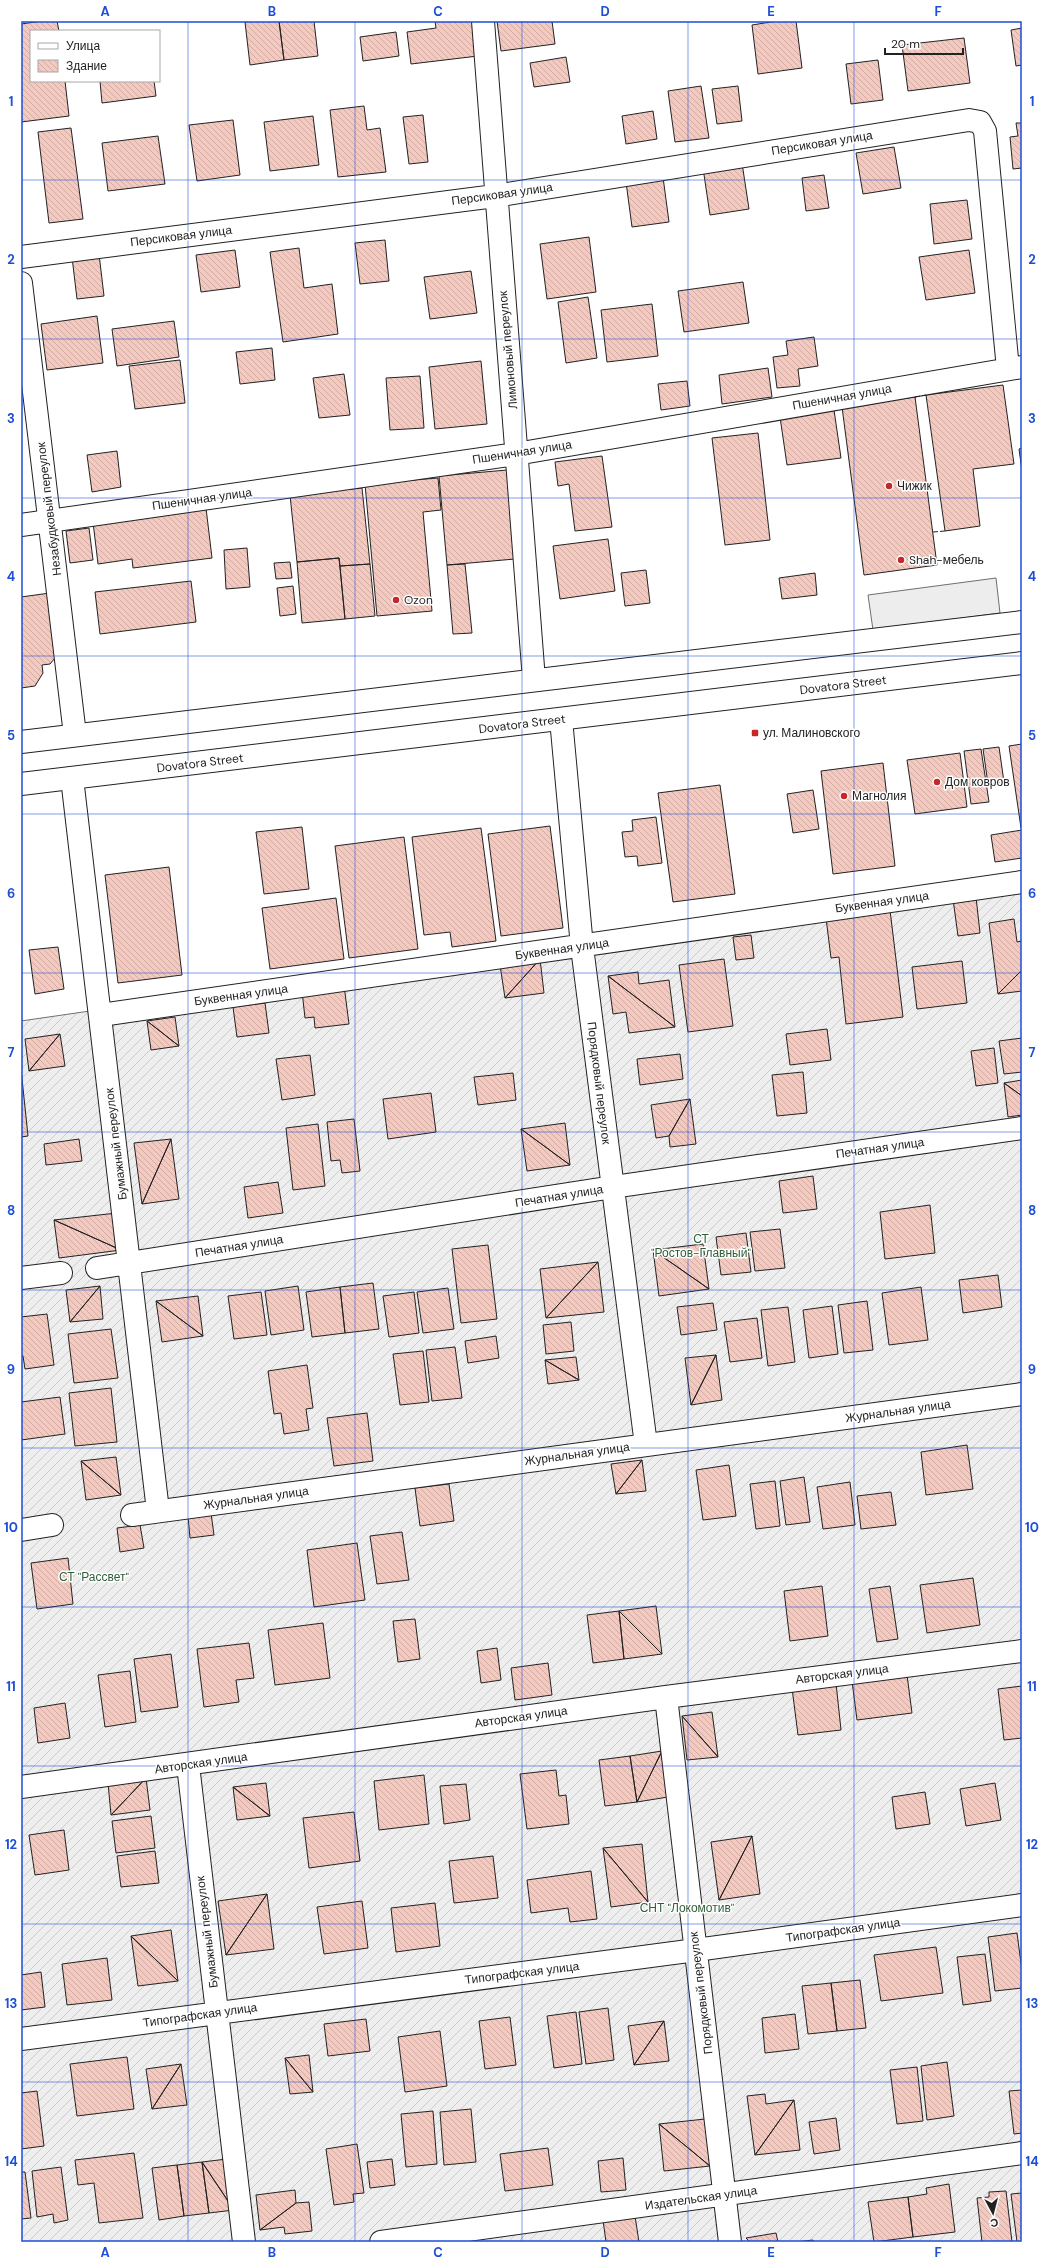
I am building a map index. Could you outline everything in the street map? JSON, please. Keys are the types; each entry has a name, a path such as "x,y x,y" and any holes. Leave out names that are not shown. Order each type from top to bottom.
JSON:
{"street":[{"name":"Лимоновый переулок","path":"483,21 495,196 534,680"},
{"name":"Персиковая улица","path":"21,257 495,196 969,120 980,122 985,132 1015,368"},
{"name":"Незабудковый переулок","path":"21,283 75,735"},
{"name":"Пшеничная улица","path":"21,525 516,454 1015,368"},
{"path":"21,742 1022,622"},
{"name":"Dovatora Street","path":"21,784 562,720 1022,663"},
{"name":"Порядковый переулок","path":"562,720 582,947 646,1445"},
{"name":"Бумажный переулок","path":"72,778 158,1511"},
{"name":"Буквенная улица","path":"101,1015 582,947 1022,882"},
{"name":"Печатная улица","path":"97,1268 613,1187 1022,1128"},
{"path":"21,1278 61,1273"},
{"name":"Журнальная улица","path":"132,1515 1022,1394"},
{"path":"21,1530 52,1525"},
{"name":"Авторская улица","path":"21,1787 188,1765 666,1696 1022,1651"},
{"name":"Порядковый переулок","path":"666,1696 730,2242"},
{"name":"Бумажный переулок","path":"188,1765 244,2242"},
{"name":"Типографская улица","path":"21,2039 696,1950 1022,1905"},
{"name":"Издательская улица","path":"381,2242 1022,2153"}],"green space":[{"path":"1022,876 1022,2242 21,2242 21,1021"}],"shaded area":[{"path":"996,578 1000,613 873,630 868,595"}],"building":[{"path":"42,21 57,21 59,30 30,30 30,82 65,82 69,116 21,122 21,24"},
{"path":"279,21 284,60 250,65 245,22"},
{"path":"279,21 314,21 318,56 284,60"},
{"path":"435,21 474,21 478,56 411,64 407,32 436,28"},
{"path":"497,21 552,21 555,44 501,51"},
{"path":"777,21 796,21 802,68 758,74 752,25"},
{"path":"1022,28 1022,65 1016,66 1011,30"},
{"path":"396,32 399,56 363,61 360,37"},
{"path":"964,38 970,83 908,91 902,45"},
{"path":"566,57 570,82 534,87 530,63"},
{"path":"878,60 883,100 851,104 846,64"},
{"path":"100,82 154,82 156,96 102,103"},
{"path":"701,86 709,138 675,142 668,91"},
{"path":"738,86 742,121 717,124 712,89"},
{"path":"364,106 367,130 380,128 386,172 338,177 330,110"},
{"path":"653,111 657,139 626,144 622,116"},
{"path":"423,115 428,162 409,164 403,117"},
{"path":"313,116 319,165 270,171 264,122"},
{"path":"233,120 240,175 197,181 189,125"},
{"path":"1016,123 1022,123 1022,168 1013,169 1010,137 1018,136"},
{"path":"71,128 83,219 49,223 38,132"},
{"path":"158,136 165,184 108,191 102,143"},
{"path":"894,147 901,188 863,194 856,153"},
{"path":"742,163 749,209 710,215 703,168"},
{"path":"824,175 829,208 806,211 802,178"},
{"path":"663,177 669,222 632,227 626,182"},
{"path":"967,200 972,239 934,244 930,204"},
{"path":"589,237 596,292 547,299 540,244"},
{"path":"385,240 389,281 360,284 355,243"},
{"path":"299,248 304,288 332,284 338,334 283,342 270,252"},
{"path":"235,250 240,287 201,292 196,255"},
{"path":"969,250 975,293 926,300 919,257"},
{"path":"99,254 104,296 77,299 72,257"},
{"path":"471,271 477,313 430,319 424,277"},
{"path":"743,282 749,323 684,332 678,291"},
{"path":"588,297 597,358 566,363 558,302"},
{"path":"652,304 658,356 607,362 601,310"},
{"path":"97,316 103,363 47,370 41,324"},
{"path":"174,321 179,357 117,366 112,329"},
{"path":"814,337 818,366 798,369 800,386 777,388 773,357 788,355 786,341"},
{"path":"272,348 275,380 240,384 236,352"},
{"path":"180,360 185,403 135,409 129,366"},
{"path":"481,361 487,424 435,429 429,367"},
{"path":"768,368 772,397 722,404 719,375"},
{"path":"344,374 350,415 319,418 313,378"},
{"path":"420,376 424,428 390,430 386,378"},
{"path":"687,381 690,406 661,410 658,384"},
{"path":"1003,385 1014,464 973,469 980,526 945,531 926,395"},
{"path":"915,397 937,565 864,575 842,407"},
{"path":"834,410 841,458 787,465 780,417"},
{"path":"758,433 770,540 725,545 712,438"},
{"path":"1022,448 1022,471 1019,449"},
{"path":"117,451 121,487 92,492 87,455"},
{"path":"602,456 612,527 575,531 569,484 558,486 555,462"},
{"path":"507,470 515,559 447,565 439,476"},
{"path":"438,478 441,510 423,512 432,611 377,616 365,484"},
{"path":"362,488 370,564 340,566 339,558 297,562 290,495"},
{"path":"206,508 212,558 133,568 132,559 98,564 93,522"},
{"path":"89,528 93,560 70,563 66,531"},
{"path":"608,539 615,591 560,599 553,546"},
{"path":"247,548 250,587 226,589 224,550"},
{"path":"339,558 345,619 302,623 297,562"},
{"path":"290,562 292,578 276,579 274,563"},
{"path":"370,564 375,616 345,619 340,566"},
{"path":"465,564 472,633 453,634 447,565"},
{"path":"646,570 650,603 625,606 621,573"},
{"path":"815,573 817,595 782,599 779,578"},
{"path":"191,581 196,622 100,634 95,592"},
{"path":"293,586 296,614 280,616 277,588"},
{"path":"50,593 55,658 50,664 42,665 43,673 35,686 21,688 21,597"},
{"path":"1022,744 1022,828 1021,828 1009,746"},
{"path":"999,747 1004,782 988,784 983,749"},
{"path":"981,749 989,802 971,804 964,751"},
{"path":"960,753 967,807 915,814 907,760"},
{"path":"883,763 895,866 833,874 821,771"},
{"path":"720,785 735,894 673,902 658,793"},
{"path":"813,790 819,829 793,833 787,794"},
{"path":"656,817 662,863 638,866 637,856 625,857 622,832 633,831 632,820"},
{"path":"550,826 563,928 501,936 488,834"},
{"path":"302,827 309,889 264,894 256,832"},
{"path":"481,828 496,941 452,947 450,932 424,935 412,837"},
{"path":"1022,830 1022,858 995,862 991,835"},
{"path":"404,837 418,949 349,958 335,846"},
{"path":"169,867 182,975 118,983 105,875"},
{"path":"976,897 980,933 958,936 953,899"},
{"path":"336,898 344,959 270,969 262,908"},
{"path":"890,910 903,1017 846,1024 839,957 831,958 826,918"},
{"path":"1014,919 1017,942 1022,941 1022,970 998,994 989,923"},
{"path":"751,935 754,958 736,960 733,937"},
{"path":"58,947 64,989 35,994 29,950"},
{"path":"540,959 544,993 505,998"},
{"path":"540,959 505,998 500,965"},
{"path":"724,959 733,1026 688,1032 679,965"},
{"path":"962,961 967,1003 917,1009 912,967"},
{"path":"1022,970 1022,991 998,994"},
{"path":"638,972 639,984 669,980 675,1027 608,976"},
{"path":"608,976 675,1027 629,1033 626,1012 613,1014"},
{"path":"344,985 349,1024 315,1028 314,1017 305,1018 302,991"},
{"path":"265,1003 269,1033 237,1037 233,1007"},
{"path":"175,1017 179,1046 147,1021"},
{"path":"147,1021 179,1046 151,1050"},
{"path":"827,1029 831,1060 790,1065 786,1034"},
{"path":"60,1034 29,1071 25,1039"},
{"path":"60,1034 65,1066 29,1071"},
{"path":"1022,1038 1022,1072 1004,1074 999,1041"},
{"path":"994,1048 998,1083 976,1086 971,1051"},
{"path":"680,1054 683,1079 640,1085 637,1059"},
{"path":"310,1055 315,1095 282,1100 276,1059"},
{"path":"21,1069 28,1136 21,1137"},
{"path":"803,1072 807,1113 777,1116 772,1075"},
{"path":"513,1073 516,1100 478,1105 474,1077"},
{"path":"1022,1080 1022,1096 1004,1083"},
{"path":"1004,1083 1022,1096 1022,1115 1008,1117"},
{"path":"431,1093 436,1132 388,1139 383,1099"},
{"path":"690,1099 696,1144 670,1147 669,1136"},
{"path":"690,1099 669,1136 656,1138 651,1105"},
{"path":"354,1119 360,1171 342,1173 340,1160 331,1161 327,1122"},
{"path":"565,1123 570,1165 521,1129"},
{"path":"318,1124 325,1186 293,1190 286,1128"},
{"path":"521,1129 570,1165 527,1171"},
{"path":"79,1139 82,1161 46,1165 44,1144"},
{"path":"171,1139 179,1199 142,1204"},
{"path":"171,1139 142,1204 134,1143"},
{"path":"813,1176 817,1209 783,1213 779,1181"},
{"path":"278,1182 283,1213 248,1218 244,1187"},
{"path":"930,1205 935,1253 885,1259 880,1212"},
{"path":"117,1213 121,1250 54,1220"},
{"path":"54,1220 121,1250 59,1258"},
{"path":"780,1229 785,1268 755,1271 750,1232"},
{"path":"746,1233 751,1272 721,1275 716,1237"},
{"path":"703,1244 709,1289 653,1250"},
{"path":"488,1245 497,1319 461,1323 452,1249"},
{"path":"653,1250 709,1289 659,1296"},
{"path":"598,1262 546,1318 540,1269"},
{"path":"598,1262 604,1312 546,1318"},
{"path":"998,1275 1002,1307 963,1313 959,1280"},
{"path":"373,1283 379,1329 345,1333 340,1287"},
{"path":"100,1286 70,1322 66,1290"},
{"path":"100,1286 103,1319 70,1322"},
{"path":"298,1286 304,1330 271,1335 265,1291"},
{"path":"340,1287 345,1333 312,1337 306,1292"},
{"path":"921,1287 928,1340 889,1345 882,1293"},
{"path":"448,1288 454,1329 423,1333 417,1292"},
{"path":"261,1292 267,1335 234,1339 228,1296"},
{"path":"414,1292 419,1333 389,1337 383,1296"},
{"path":"198,1296 203,1336 156,1301"},
{"path":"156,1301 203,1336 162,1342"},
{"path":"867,1301 873,1350 844,1353 838,1305"},
{"path":"713,1303 717,1330 681,1335 677,1307"},
{"path":"832,1306 838,1354 809,1358 803,1310"},
{"path":"788,1307 795,1362 768,1366 761,1310"},
{"path":"47,1314 54,1365 25,1369 23,1356 21,1356 21,1317"},
{"path":"757,1318 762,1358 730,1362 724,1322"},
{"path":"571,1322 574,1351 546,1354 543,1325"},
{"path":"111,1329 118,1378 74,1383 68,1334"},
{"path":"496,1336 499,1358 468,1363 465,1341"},
{"path":"455,1347 462,1398 432,1401 426,1350"},
{"path":"423,1351 429,1402 400,1405 393,1354"},
{"path":"716,1355 722,1400 691,1405"},
{"path":"716,1355 691,1405 685,1358"},
{"path":"576,1357 579,1380 545,1360"},
{"path":"545,1360 579,1380 548,1384"},
{"path":"307,1365 313,1408 306,1409 309,1430 284,1434 281,1413 274,1414 268,1371"},
{"path":"111,1388 117,1442 75,1446 69,1393"},
{"path":"60,1397 65,1434 21,1440 21,1402"},
{"path":"367,1413 373,1461 334,1466 327,1418"},
{"path":"967,1445 973,1489 926,1495 921,1452"},
{"path":"116,1457 121,1495 81,1461"},
{"path":"642,1460 616,1494 611,1464"},
{"path":"642,1460 646,1491 616,1494"},
{"path":"81,1461 121,1495 86,1500"},
{"path":"729,1465 736,1516 703,1520 696,1470"},
{"path":"804,1477 810,1522 786,1525 780,1481"},
{"path":"775,1481 780,1526 756,1529 750,1484"},
{"path":"850,1482 855,1525 823,1529 817,1487"},
{"path":"449,1484 454,1521 420,1526 415,1488"},
{"path":"891,1492 896,1525 861,1529 857,1496"},
{"path":"211,1513 214,1535 190,1538 188,1516"},
{"path":"140,1525 144,1548 120,1552 117,1528"},
{"path":"402,1532 409,1580 377,1584 370,1536"},
{"path":"357,1543 365,1600 314,1607 307,1550"},
{"path":"68,1558 73,1604 37,1609 31,1563"},
{"path":"973,1578 980,1625 927,1633 920,1585"},
{"path":"822,1586 828,1636 790,1641 784,1591"},
{"path":"890,1586 898,1639 877,1642 869,1589"},
{"path":"656,1606 662,1654 619,1611"},
{"path":"619,1611 662,1654 624,1659"},
{"path":"619,1611 624,1659 593,1663 587,1615"},
{"path":"415,1619 420,1659 398,1662 393,1621"},
{"path":"323,1623 330,1678 275,1685 268,1630"},
{"path":"249,1643 254,1678 236,1680 239,1702 204,1707 197,1649"},
{"path":"497,1648 501,1680 481,1683 477,1651"},
{"path":"171,1654 178,1707 141,1712 134,1659"},
{"path":"548,1663 552,1695 515,1700 511,1668"},
{"path":"130,1671 136,1722 105,1727 98,1675"},
{"path":"907,1675 912,1713 857,1720 852,1681"},
{"path":"836,1683 841,1730 798,1735 792,1688"},
{"path":"1022,1686 1022,1738 1004,1740 998,1689"},
{"path":"65,1703 70,1738 38,1743 34,1708"},
{"path":"712,1712 718,1757 682,1716"},
{"path":"682,1716 718,1757 687,1760"},
{"path":"662,1751 637,1802 630,1756"},
{"path":"662,1751 668,1797 637,1802"},
{"path":"630,1756 637,1802 605,1806 599,1760"},
{"path":"556,1770 559,1796 566,1795 569,1824 527,1829 520,1774"},
{"path":"424,1775 429,1824 379,1830 374,1781"},
{"path":"146,1778 111,1815 108,1783"},
{"path":"146,1778 150,1810 111,1815"},
{"path":"266,1783 270,1816 233,1787"},
{"path":"995,1783 1001,1820 966,1826 960,1789"},
{"path":"466,1784 470,1820 444,1824 440,1786"},
{"path":"233,1787 270,1816 237,1820"},
{"path":"925,1792 930,1824 896,1829 892,1797"},
{"path":"354,1812 360,1861 309,1868 303,1818"},
{"path":"151,1816 155,1848 116,1853 112,1821"},
{"path":"64,1830 69,1870 35,1875 29,1835"},
{"path":"752,1836 760,1894 719,1900"},
{"path":"752,1836 719,1900 711,1842"},
{"path":"642,1844 648,1902 603,1848"},
{"path":"603,1848 648,1902 611,1907"},
{"path":"155,1851 159,1883 121,1887 117,1856"},
{"path":"493,1856 498,1898 454,1903 449,1861"},
{"path":"591,1871 597,1919 570,1922 568,1908 531,1913 527,1880"},
{"path":"267,1894 274,1949 226,1955"},
{"path":"267,1894 226,1955 218,1901"},
{"path":"362,1901 368,1948 324,1954 317,1907"},
{"path":"435,1903 440,1946 396,1952 391,1908"},
{"path":"171,1930 178,1981 131,1936"},
{"path":"1017,1933 1022,1971 1022,1988 995,1991 988,1937"},
{"path":"131,1936 178,1981 138,1986"},
{"path":"936,1947 943,1993 881,2001 874,1955"},
{"path":"985,1954 991,2001 963,2005 957,1957"},
{"path":"107,1958 112,2000 67,2005 62,1964"},
{"path":"41,1972 45,2007 21,2010 21,1975"},
{"path":"860,1980 866,2028 837,2031 831,1983"},
{"path":"831,1983 837,2031 808,2034 802,1986"},
{"path":"608,2008 614,2060 586,2064 579,2012"},
{"path":"576,2012 582,2064 554,2068 547,2016"},
{"path":"795,2014 799,2049 765,2053 762,2018"},
{"path":"510,2017 516,2065 485,2069 479,2021"},
{"path":"366,2019 370,2051 328,2056 324,2024"},
{"path":"664,2021 669,2061 634,2065"},
{"path":"664,2021 634,2065 628,2026"},
{"path":"440,2031 447,2086 405,2092 398,2037"},
{"path":"309,2055 313,2092 285,2058"},
{"path":"127,2057 134,2109 77,2116 70,2064"},
{"path":"285,2058 313,2092 290,2094"},
{"path":"947,2062 954,2116 927,2120 921,2066"},
{"path":"181,2064 187,2105 152,2109"},
{"path":"181,2064 152,2109 146,2069"},
{"path":"917,2067 923,2121 897,2124 890,2070"},
{"path":"1022,2090 1022,2133 1014,2134 1009,2091"},
{"path":"37,2091 44,2146 21,2149 21,2093"},
{"path":"765,2094 766,2104 794,2100 755,2155 747,2096"},
{"path":"794,2100 800,2150 755,2155"},
{"path":"471,2109 476,2162 444,2165 440,2112"},
{"path":"433,2111 437,2164 406,2167 401,2114"},
{"path":"836,2118 840,2150 814,2154 809,2122"},
{"path":"705,2119 710,2166 659,2124"},
{"path":"659,2124 710,2166 664,2171"},
{"path":"357,2144 364,2193 353,2194 354,2202 334,2205 326,2149"},
{"path":"548,2148 553,2185 505,2191 500,2154"},
{"path":"134,2153 143,2218 99,2223 94,2183 78,2185 75,2160"},
{"path":"623,2158 626,2190 601,2192 598,2161"},
{"path":"227,2159 234,2210 202,2162"},
{"path":"392,2159 395,2185 370,2188 367,2162"},
{"path":"202,2162 209,2213 184,2216 177,2165"},
{"path":"202,2162 234,2210 209,2213"},
{"path":"177,2165 184,2216 159,2220 152,2168"},
{"path":"61,2167 68,2220 54,2223 53,2214 37,2217 32,2171"},
{"path":"21,2172 25,2172 31,2218 21,2219"},
{"path":"949,2184 955,2232 913,2237 908,2197 927,2194 926,2188"},
{"path":"295,2190 296,2203 260,2230 256,2195"},
{"path":"1006,2191 1012,2242 982,2242 977,2198 989,2197 989,2192"},
{"path":"1022,2193 1022,2242 1017,2242 1011,2194"},
{"path":"908,2197 913,2237 874,2242 868,2202"},
{"path":"309,2202 312,2231 285,2234 284,2227 260,2230 296,2203"},
{"path":"635,2216 639,2242 606,2242 603,2220"},
{"path":"776,2233 778,2242 750,2242 746,2238"},
{"path":"813,2240 814,2242 796,2242"}],"fence":[{"path":"915,397 926,395"},
{"path":"933,532 945,531"}],"place":[{"name":"Чижик","path":"889,486"},
{"name":"Shah-мебель","path":"901,560"},
{"name":"Ozon","path":"396,600"},
{"name":"ул. Малиновского","path":"755,733"},
{"name":"Дом ковров","path":"937,782"},
{"name":"Магнолия","path":"844,796"}],"park label":[{"name":"СТ \"Ростов-Главный\"","path":"701,1246"},
{"name":"СТ \"Рассвет\"","path":"94,1577"},
{"name":"СНТ \"Локомотив\"","path":"687,1908"}]}
